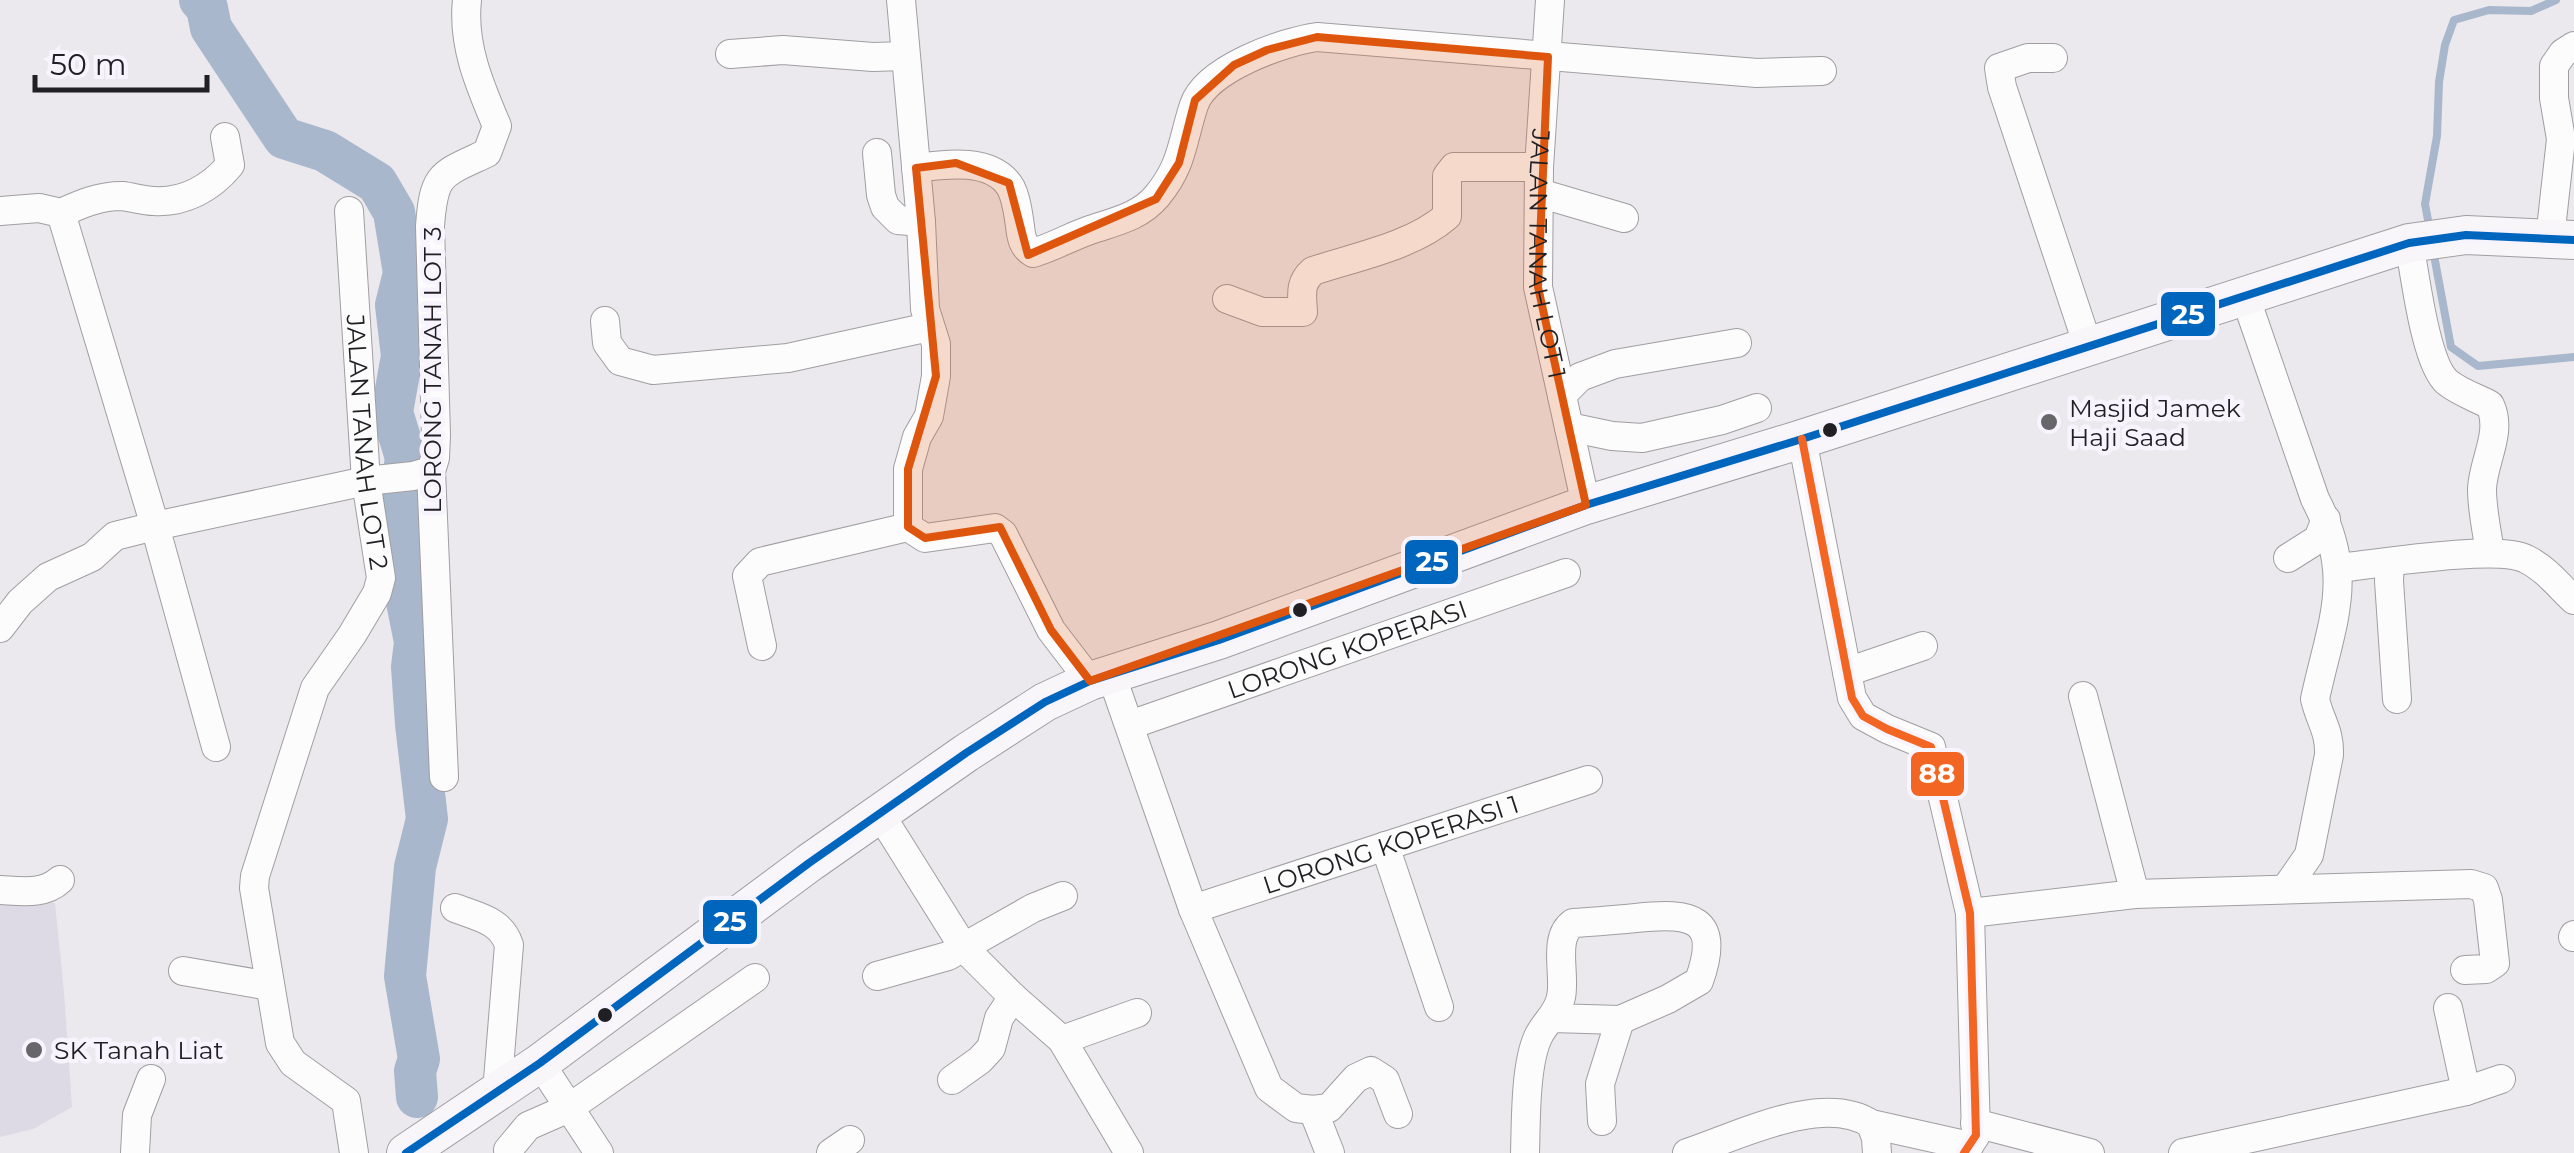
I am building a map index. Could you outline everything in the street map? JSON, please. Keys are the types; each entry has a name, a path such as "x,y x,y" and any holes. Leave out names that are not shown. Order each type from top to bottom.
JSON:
{"main road":[{"path":"406,1153 540,1063 966,753 1045,702 1101,677 1237,633 1586,505 2424,240 2466,235 2562,239"}],"street":[{"name":"LORONG TANAH LOT 3","path":"444,778 398,477 435,458 432,193 440,178 487,153 497,126 470,55 467,0"},
{"path":"901,0 925,309 936,344 936,376 929,416 916,437 908,469 908,527"},
{"name":"JALAN TANAH LOT 1","path":"1550,0 1539,180 1538,287 1586,505"},
{"path":"916,168 956,164 986,169 1008,184 1017,204 1026,249 1033,253 1136,213 1156,198 1179,163 1195,100 1234,65 1294,40 1317,37 1757,73 1822,72"},
{"path":"2562,239 2554,66 2574,46"},
{"path":"730,54 782,50 905,56"},
{"path":"2053,58 2028,58 1999,68 2088,346"},
{"path":"0,211 39,208 61,214 90,200 122,196 154,202 176,200 218,180 230,165 225,138"},
{"path":"877,152 884,207 898,220 921,222"},
{"path":"1226,299 1262,312 1303,312 1302,286 1312,270 1412,238 1434,228 1447,216 1447,176 1454,167 1539,180 1624,218"},
{"name":"JALAN TANAH LOT 2","path":"350,211 398,477 377,593 314,688 254,888 283,1050 293,1063 343,1096 354,1153"},
{"path":"61,214 155,526 216,747"},
{"path":"2424,240 2431,353 2438,371 2448,383 2490,405 2494,411 2482,487 2490,552"},
{"path":"2245,296 2326,519 2338,568 2336,614 2315,699 2330,739 2329,755 2308,855 2286,888"},
{"path":"605,321 607,343 620,361 653,370 788,358 929,328"},
{"path":"1562,394 1580,377 1615,364 1737,342"},
{"path":"1569,427 1642,438 1757,408"},
{"path":"1802,439 1852,698 1862,716 1932,747 1970,913 1969,1140"},
{"path":"0,628 20,602 48,577 92,557 115,536 398,477"},
{"path":"2288,558 2318,539 2326,519"},
{"path":"762,646 747,576 760,562 908,527 925,538 996,528 1003,534 1052,630 1101,677 1130,724 1193,910 1269,1088 1296,1108 1330,1108 1356,1078 1371,1071 1385,1080 1398,1114"},
{"path":"2338,568 2490,552 2522,556 2541,568 2574,600"},
{"path":"2390,562 2398,699"},
{"name":"LORONG KOPERASI","path":"1130,724 1566,573"},
{"path":"1847,672 1922,646"},
{"path":"2083,696 2135,894"},
{"name":"LORONG KOPERASI 1","path":"1193,910 1588,780"},
{"path":"880,814 964,948 1062,1040 1129,1153"},
{"path":"1384,846 1439,1007"},
{"path":"0,890 30,892 52,887 60,880"},
{"path":"1970,913 2135,894 2471,884 2484,888 2488,900 2495,963 2486,969 2465,970"},
{"path":"877,976 948,956 1033,908 1063,896"},
{"path":"456,908 495,923 505,933 509,945 497,1092"},
{"path":"1524,1153 1533,1054 1539,1035 1562,996 1565,929 1574,924 1664,915 1686,916 1702,928 1707,958 1699,981 1620,1020 1552,1018"},
{"path":"183,971 270,986"},
{"path":"508,1150 528,1126 569,1108 755,978"},
{"path":"952,1080 991,1048 999,1018 1013,997"},
{"path":"2448,1008 2466,1091"},
{"path":"1062,1040 1137,1013"},
{"path":"1602,1121 1600,1084 1620,1020"},
{"path":"540,1063 599,1153"},
{"path":"135,1153 137,1114 151,1079"},
{"path":"2182,1153 2466,1091 2501,1079"},
{"path":"1312,1110 1330,1153"},
{"path":"1687,1153 1764,1125 1838,1114 1861,1117 1871,1124 1969,1140 2090,1153"},
{"path":"1871,1124 1877,1153"}],"highlighted area":[{"path":"1317,37 1548,57 1538,287 1586,505 1090,681 1051,630 1000,527 925,538 908,527 908,469 936,376 916,168 956,163 1009,183 1028,255 1156,199 1179,163 1195,100 1234,65 1267,50"}],"shaded area":[{"name":"SK Tanah Liat","path":"0,897 55,903 72,1107 33,1129 0,1137"}],"waterway":[{"path":"200,0 207,8 211,28 284,138 325,151 377,183 394,212 404,273 396,305 402,356 392,412 406,458 399,562 415,642 412,667 427,819 415,867 405,976 419,1059 415,1071 417,1097"},
{"path":"2430,231 2425,204 2437,136 2439,82 2454,20 2489,10 2531,11 2556,0"},
{"path":"2433,250 2451,347 2478,366 2574,357"}],"transit line":[{"name":"25","path":"406,1153 540,1063 809,863 966,753 1045,702 1090,681 1219,640 1586,505 2409,243 2466,235 2574,240"},
{"name":"88","path":"1802,439 1852,698 1863,716 1931,747 1970,913 1976,1135 1964,1153"}],"place":[{"name":"Masjid Jamek Haji Saad","path":"2049,422"},
{"name":"SK Tanah Liat","path":"34,1050"}]}
